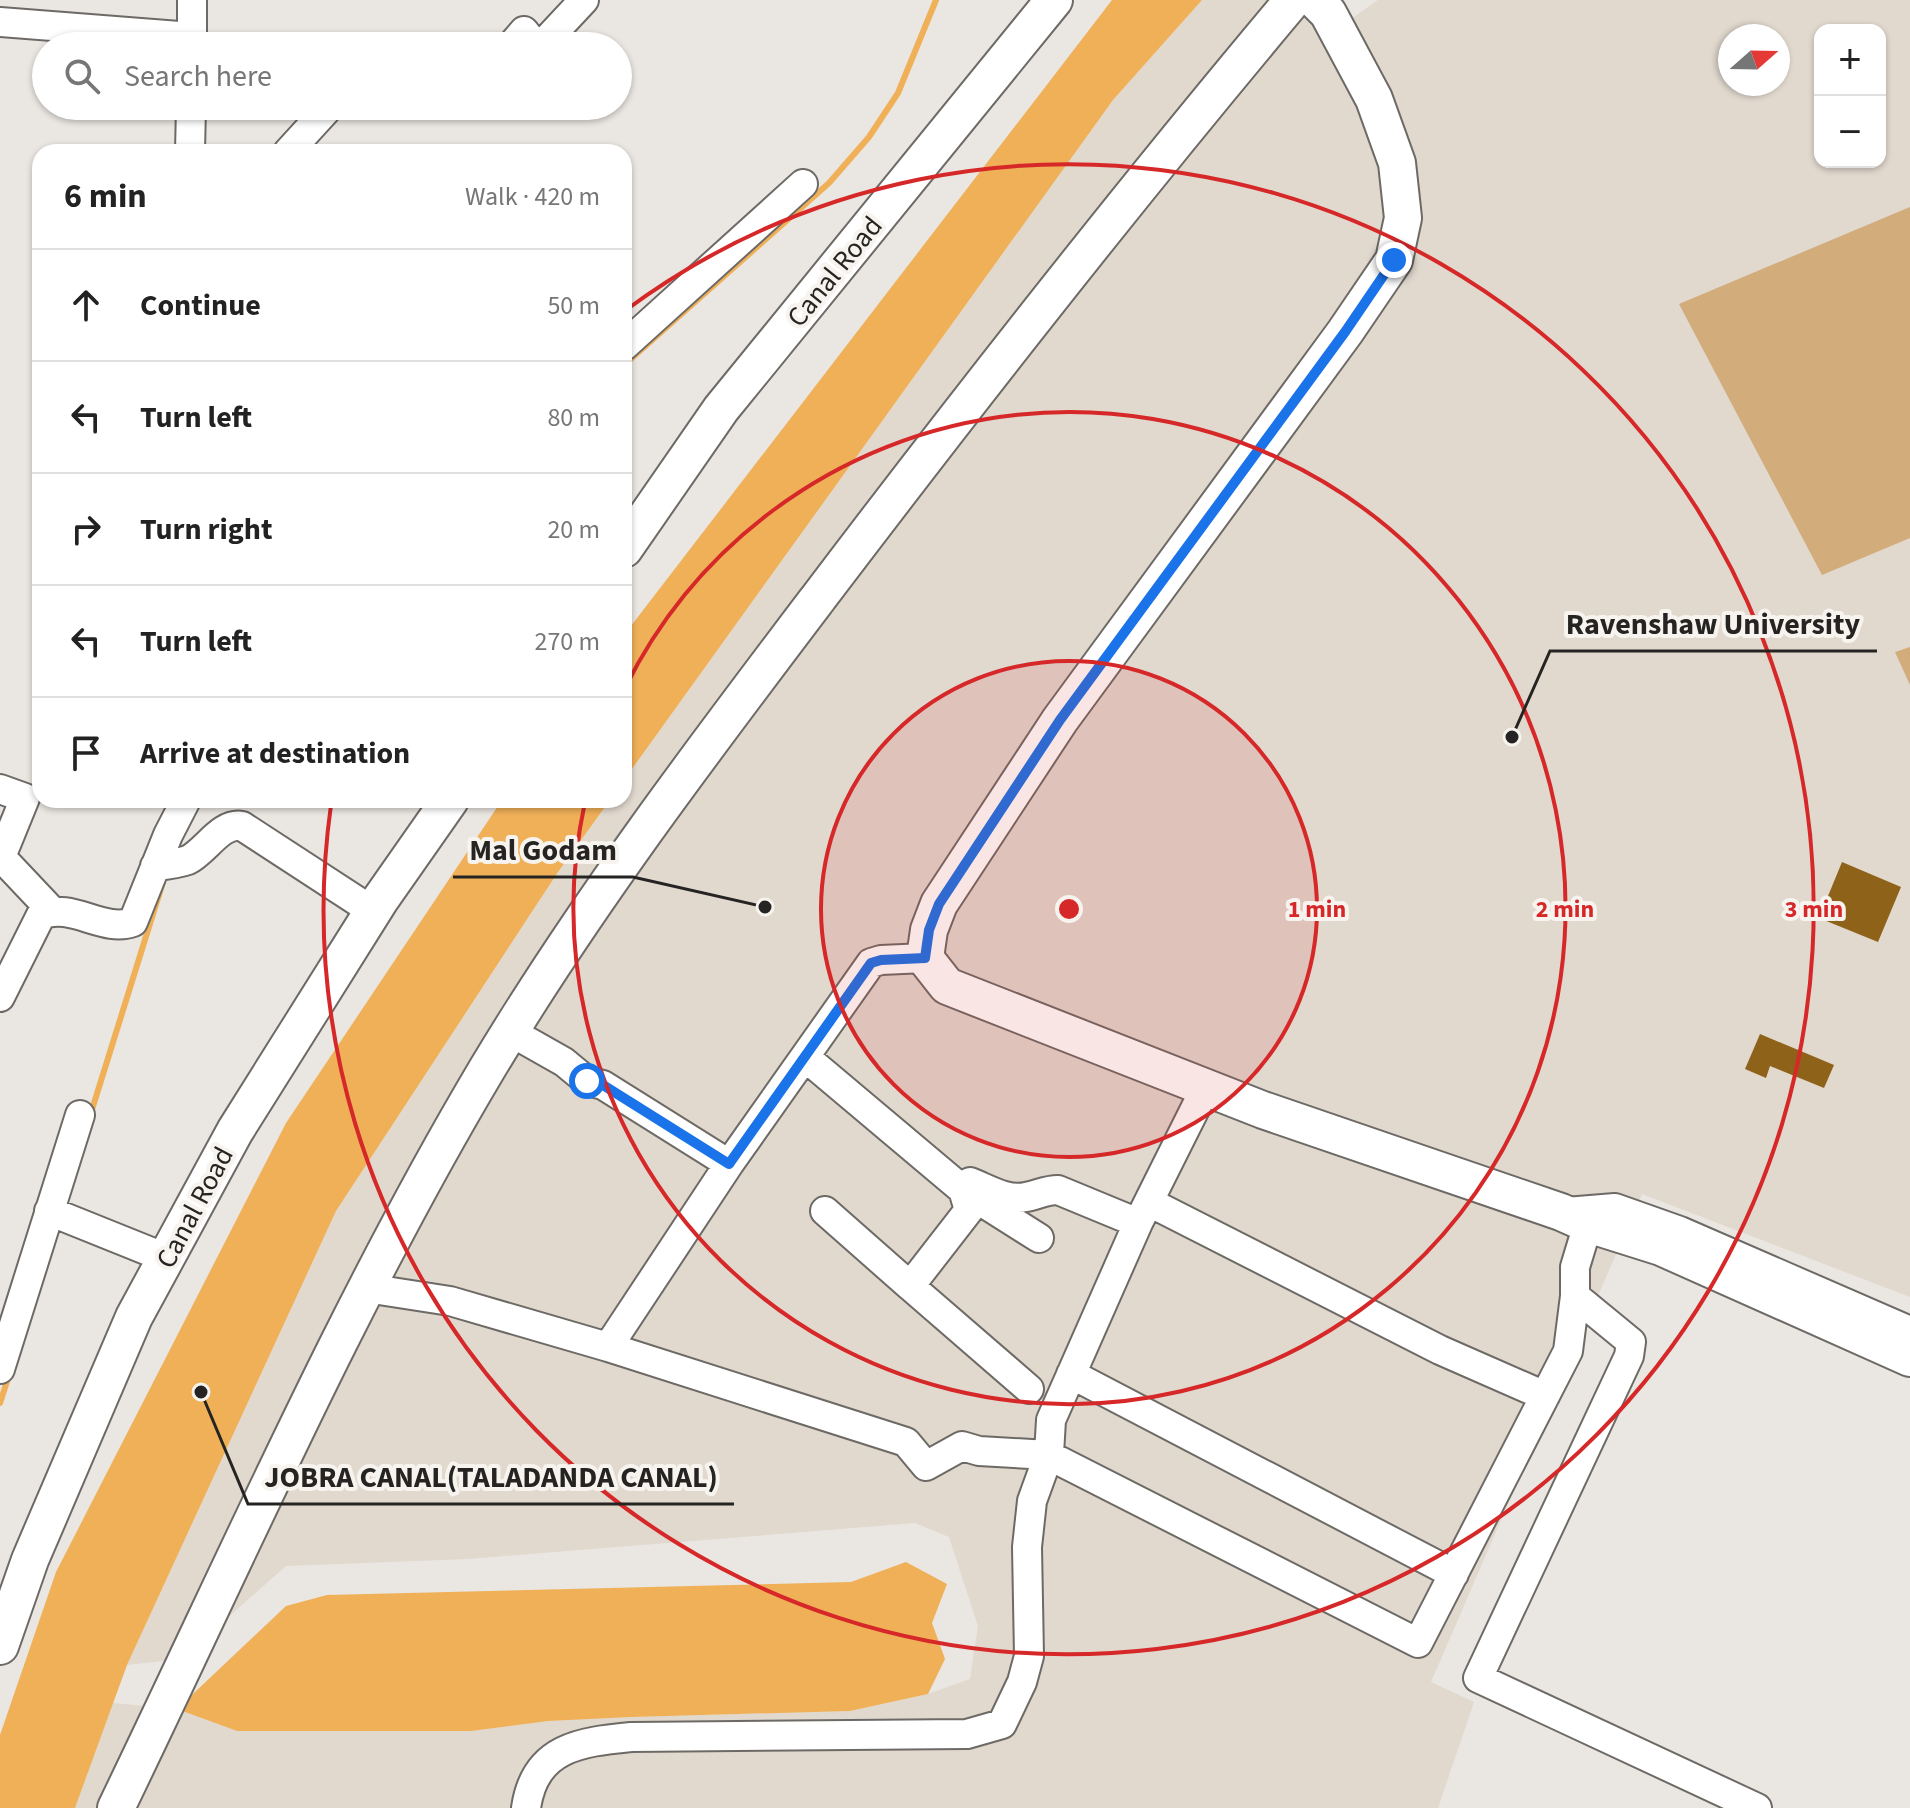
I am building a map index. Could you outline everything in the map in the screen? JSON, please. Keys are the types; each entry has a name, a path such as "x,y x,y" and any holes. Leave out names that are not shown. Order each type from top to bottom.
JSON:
{"main road":[{"name":"Canal Road","path":"632,537 721,409 1054,0"},
{"path":"1329,4 1374,99 1397,163 1403,218 1394,260 1345,332 1060,720 939,904 929,930 925,958 947,986 1263,1110 1661,1247 1910,1358"},
{"path":"116,1808 366,1288 511,1032 674,789 1052,293 1183,130 1276,6"},
{"name":"Canal Road","path":"0,1646 30,1560 134,1317 235,1131 374,912 445,808"}],"street":[{"path":"192,0 192,32"},
{"path":"553,32 584,0"},
{"path":"0,22 96,32"},
{"path":"190,144 191,120"},
{"path":"295,144 317,120"},
{"path":"632,339 803,184"},
{"path":"0,789 25,798 1,857 52,911"},
{"path":"0,997 41,915 52,911 123,926 133,922 182,808"},
{"path":"155,866 178,863 199,852 224,829 242,826 374,912"},
{"path":"608,1347 729,1164 871,963 925,958"},
{"path":"511,1032 564,1062 587,1081 603,1085 729,1164"},
{"path":"805,1057 963,1190 1039,1238"},
{"path":"526,1808 535,1776 548,1760 572,1745 631,1737 967,1734 1002,1724 1022,1682 1029,1656 1027,1547 1032,1501 1048,1455 1051,1420 1143,1212 1206,1087"},
{"path":"0,1369 80,1115"},
{"path":"963,1190 970,1182 1007,1198 1026,1198 1048,1190 1058,1190 1143,1212 1545,1396"},
{"path":"910,1286 969,1210 963,1190"},
{"path":"366,1288 450,1301 608,1347 906,1442 926,1466 962,1446 979,1451 1048,1455 1418,1643 1568,1351 1575,1296 1575,1218 1615,1208 1680,1231 1910,1331"},
{"path":"49,1211 166,1258"},
{"path":"825,1211 1029,1389"},
{"path":"1575,1296 1631,1342 1629,1356 1478,1678 1757,1808"},
{"path":"1071,1374 1454,1574"}],"shaded area":[{"path":"1112,0 1202,0 1113,100 632,769 632,625"},
{"path":"1202,0 1290,0 1327,36 1378,0 1910,0 1910,1297 1642,1194 1431,1682 1474,1702 1438,1808 75,1808 113,1703 177,1709 237,1731 471,1731 548,1721 850,1711 928,1694 970,1679 978,1626 949,1537 915,1523 468,1559 286,1566 181,1659 127,1665 336,1211 558,872 604,808 632,808 632,769 1113,100"},
{"path":"1910,207 1910,538 1822,575 1679,304"},
{"path":"1910,647 1910,685 1895,652"},
{"path":"497,808 604,808 558,872 336,1211 127,1665 75,1808 0,1808 0,1735 56,1572 286,1123"},
{"path":"906,1562 947,1584 932,1623 945,1659 928,1694 850,1711 548,1721 471,1731 237,1731 177,1709 286,1606 327,1595 851,1582"}],"building":[{"path":"1842,862 1901,887 1878,942 1819,918"},
{"path":"1760,1034 1834,1065 1824,1088 1770,1066 1766,1078 1745,1069"}],"waterway":[{"path":"632,358 829,183 869,137 898,93 936,0"},
{"path":"90,1116 163,882"},
{"path":"0,1403 9,1375"}],"place":[{"name":"Ravenshaw University","path":"1512,737"},
{"name":"Mal Godam","path":"765,907"},
{"name":"JOBRA CANAL(TALADANDA CANAL)","path":"201,1392"}],"route":[{"path":"587,1081 603,1085 729,1164 871,963 925,958 929,930 939,904 1060,720 1345,332 1394,260"}]}
